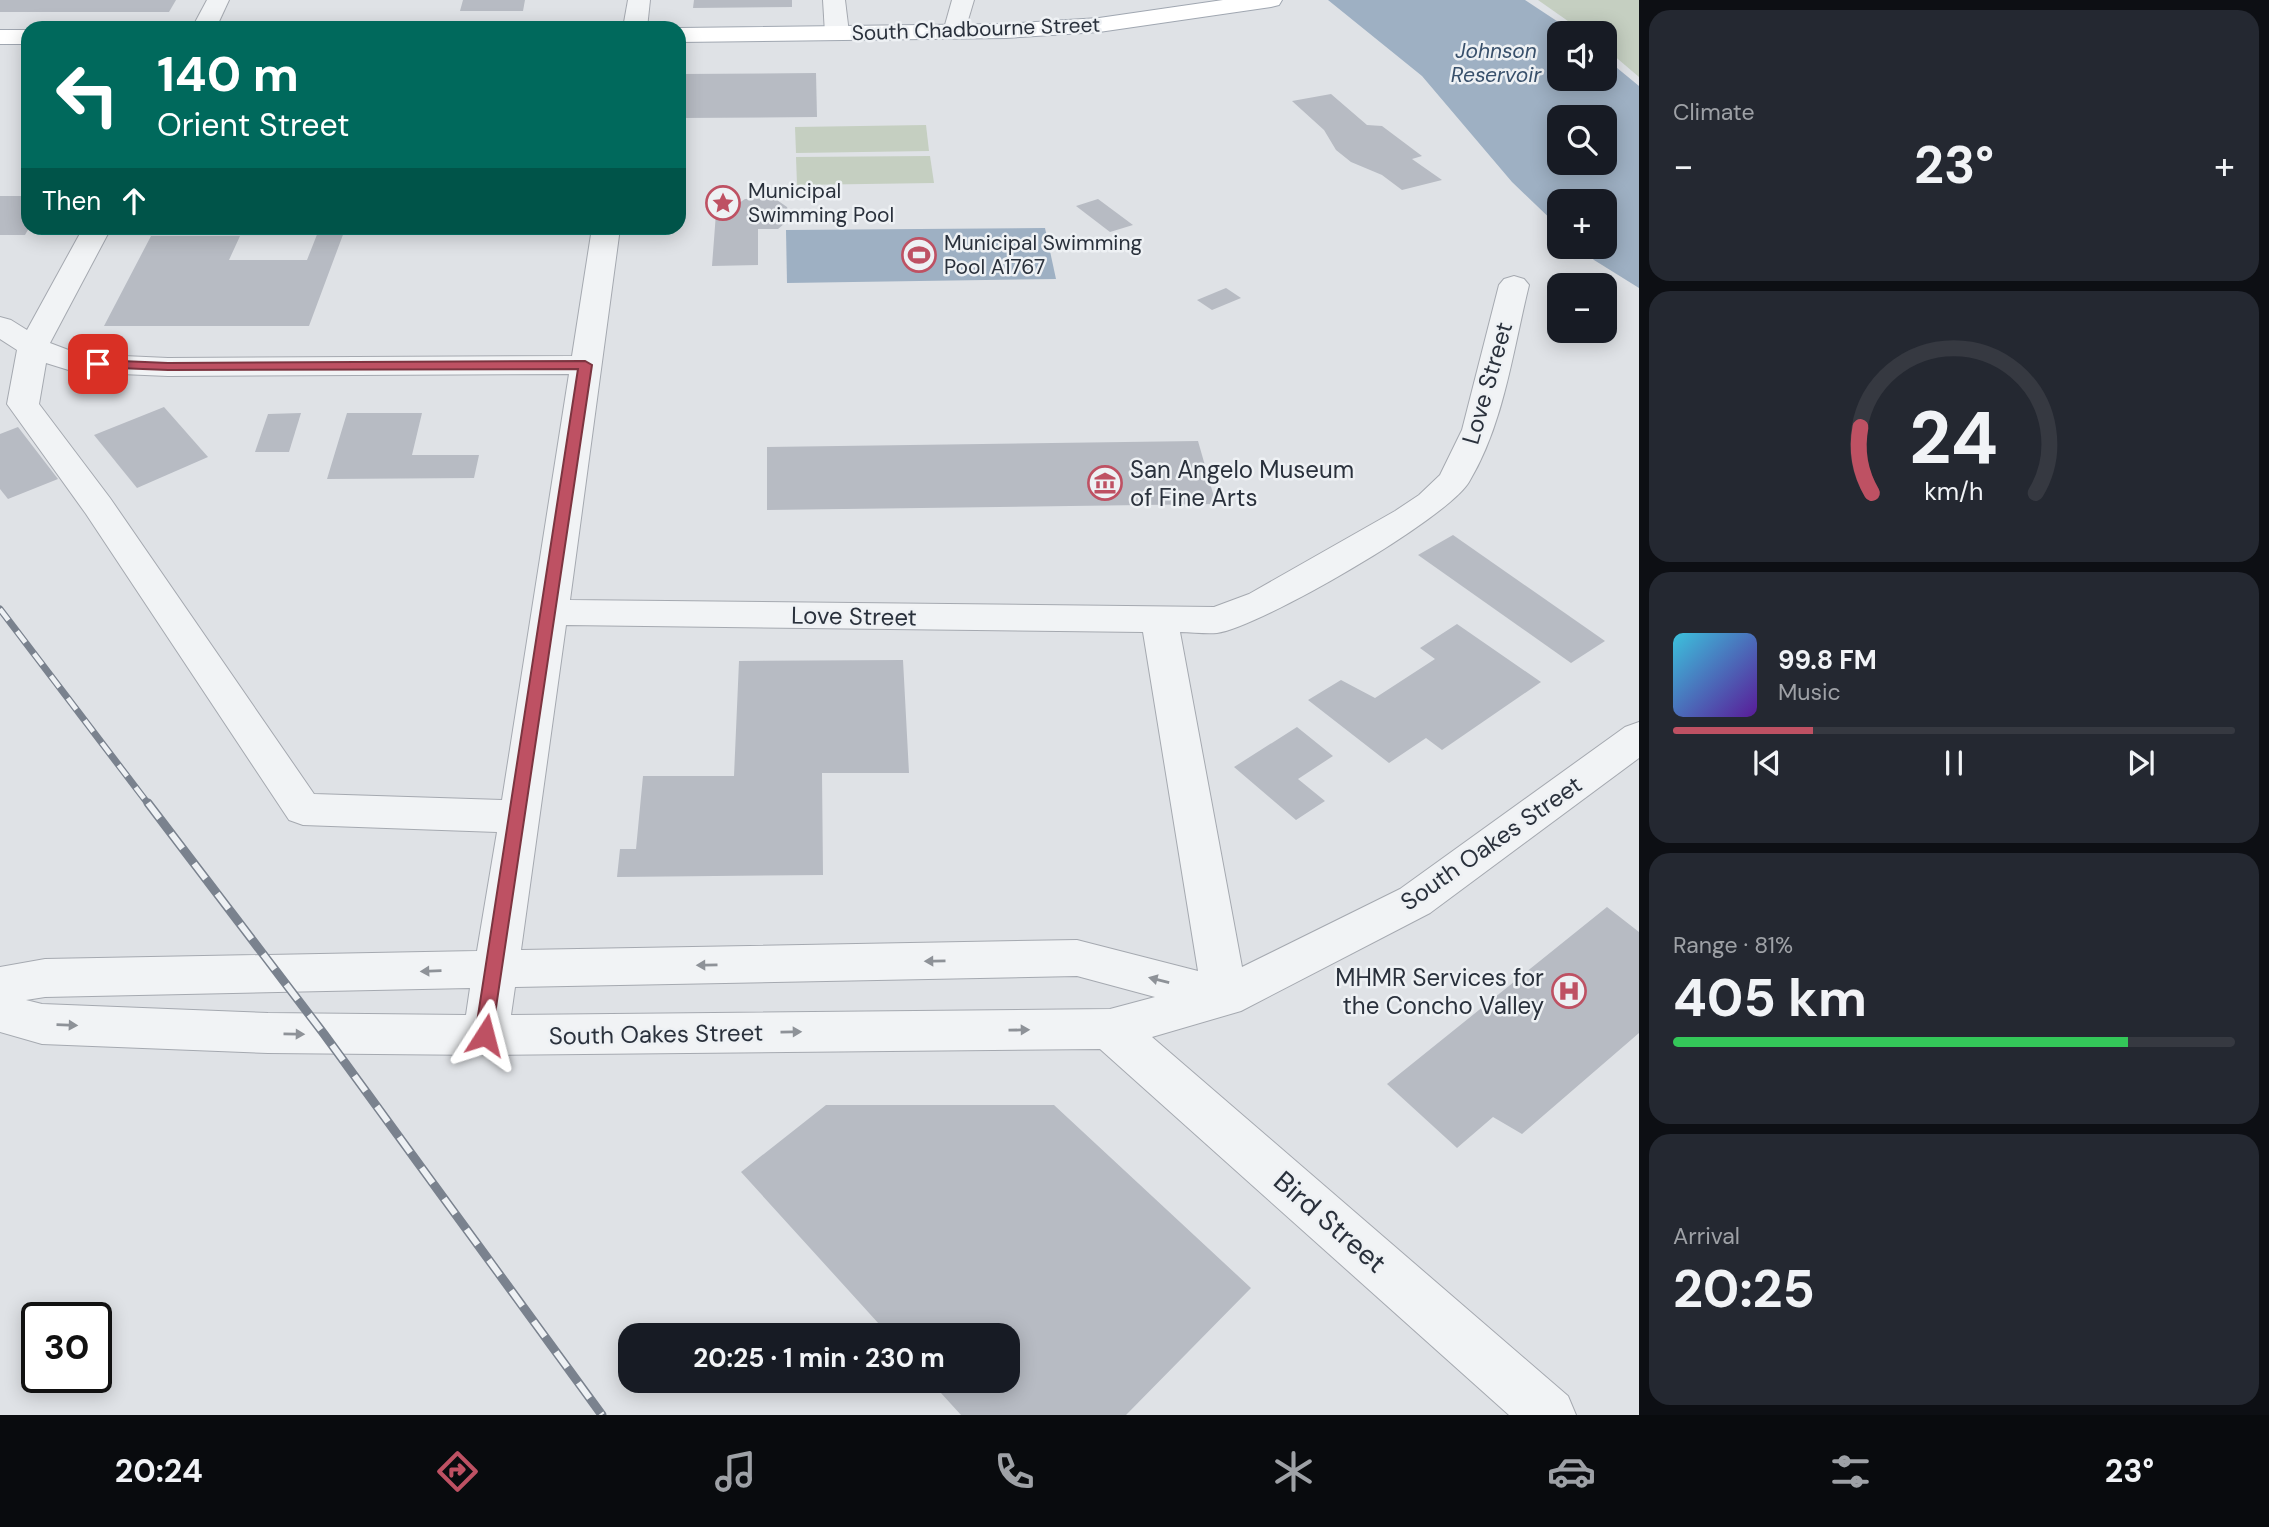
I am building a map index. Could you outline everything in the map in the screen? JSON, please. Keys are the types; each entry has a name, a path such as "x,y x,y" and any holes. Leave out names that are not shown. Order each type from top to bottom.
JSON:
{"main road":[{"name":"South Chadbourne Street","path":"686,35 1006,32 1111,24 1271,0"},
{"path":"0,37 21,37"}],"street":[{"path":"208,21 218,0"},
{"path":"636,21 639,0"},
{"path":"834,0 837,33"},
{"path":"955,32 962,0"},
{"path":"93,235 33,347 23,404 98,506 303,809 520,817"},
{"path":"485,1035 520,817 605,235"},
{"name":"Love Street","path":"550,612 1217,620 1262,603 1431,503 1454,480 1478,430 1514,285"},
{"path":"0,326 33,347 75,363 168,366 585,365"},
{"path":"0,986 45,978 1077,958 1225,997 1159,619"},
{"name":"South Oakes Street","path":"0,1013 42,1024 268,1033 485,1035 1110,1029 1225,997 1415,901 1639,737"},
{"name":"Bird Street","path":"1110,1029 1549,1415"}],"green space":[{"path":"1538,0 1639,0 1639,77 1617,58 1617,21 1568,21"},
{"path":"926,125 929,151 796,153 795,127"},
{"path":"930,156 934,183 797,185 796,157"}],"water":[{"name":"Johnson Reservoir","path":"1328,0 1525,0 1557,21 1547,21 1547,91 1617,91 1617,68 1639,86 1639,288 1593,259 1617,259 1617,189 1547,189 1547,216 1512,182 1422,76"},
{"name":"Municipal Swimming Pool A1767","path":"1045,228 1056,279 787,283 786,230"}],"building":[{"path":"0,0 176,0 169,12 0,12"},
{"path":"463,0 525,0 523,11 460,11"},
{"path":"694,0 792,0 792,7 693,8"},
{"path":"816,73 817,117 686,118 686,74"},
{"path":"1331,94 1367,125 1382,126 1422,156 1412,159 1442,180 1402,190 1382,175 1351,162 1336,150 1324,130 1292,101"},
{"path":"0,196 21,196 21,235 0,235"},
{"path":"774,198 787,207 791,218 778,229 758,229 758,265 712,266 716,213 730,212 730,209 745,199"},
{"path":"1098,199 1133,225 1110,232 1076,206"},
{"path":"317,235 343,235 309,326 104,326 151,236 240,236 229,260 307,260"},
{"path":"1226,288 1241,298 1212,310 1197,300"},
{"path":"164,407 208,457 137,488 94,435"},
{"path":"301,413 289,452 255,452 268,414"},
{"path":"347,413 422,413 412,455 479,455 474,478 327,479"},
{"path":"18,427 58,479 8,499 0,489 0,434"},
{"path":"1198,441 1216,504 767,510 767,447"},
{"path":"1453,535 1605,641 1571,663 1418,555"},
{"path":"1457,624 1541,682 1442,750 1426,738 1389,763 1308,700 1341,680 1375,698 1435,659 1420,648"},
{"path":"903,660 909,773 822,773 823,875 617,877 620,849 636,849 643,776 734,776 739,661"},
{"path":"1297,727 1333,756 1298,779 1325,801 1296,820 1234,767"},
{"path":"1607,907 1639,932 1639,1033 1522,1134 1493,1117 1457,1148 1387,1084"},
{"path":"826,1105 1054,1105 1251,1288 1126,1415 961,1415 941,1393 1020,1393 1020,1323 878,1323 741,1172"}],"railway":[{"path":"0,609 149,805"},
{"path":"148,803 324,1034 602,1415"}],"place":[{"name":"Municipal Swimming Pool","path":"723,203"},
{"name":"Municipal Swimming Pool A1767","path":"919,255"},
{"name":"San Angelo Museum of Fine Arts","path":"1105,483"},
{"name":"MHMR Services for the Concho Valley","path":"1569,991"}],"route":[{"path":"98,364 585,365 520,817 485,1035"}]}
